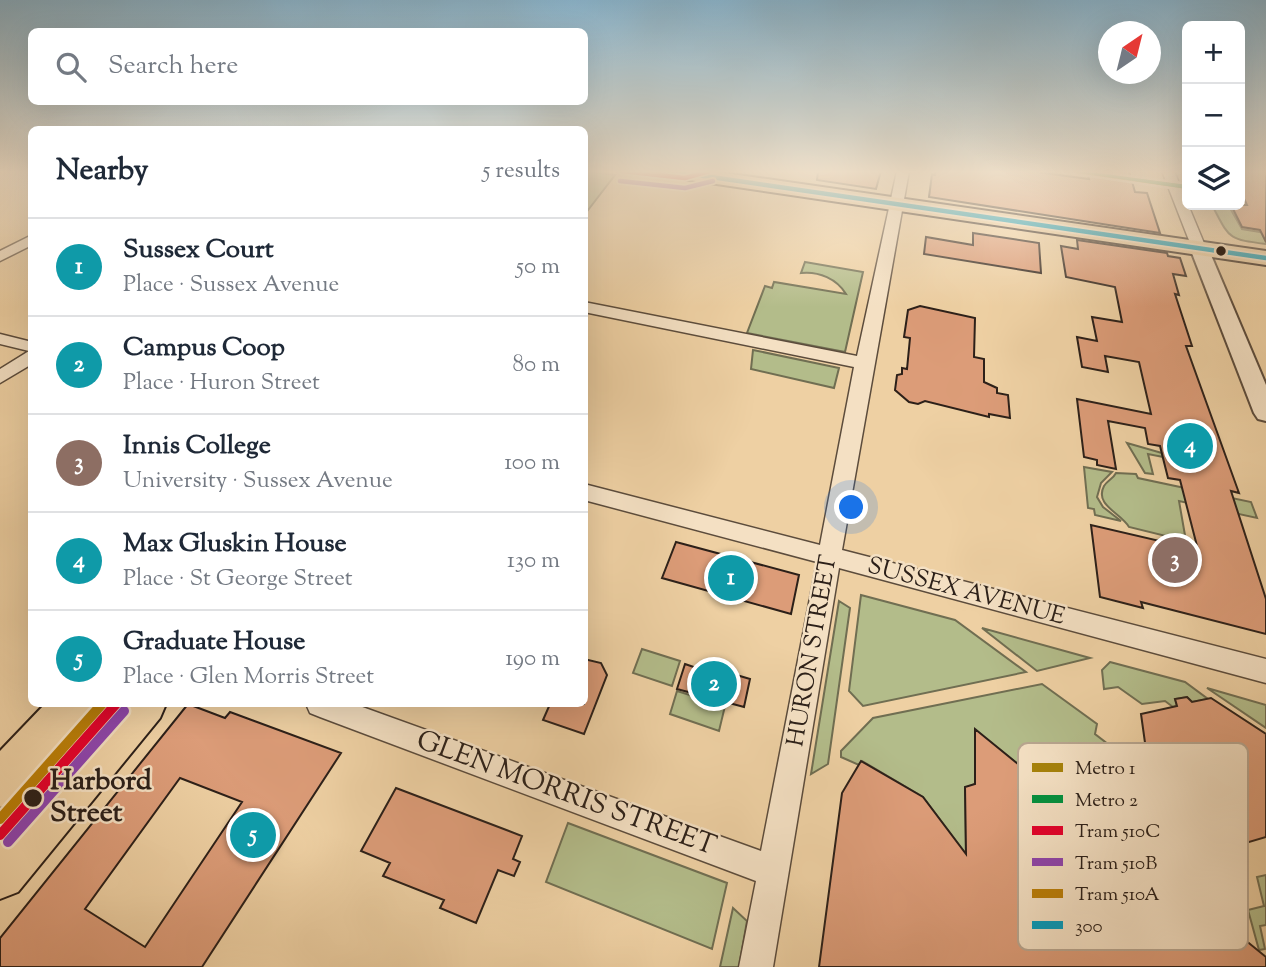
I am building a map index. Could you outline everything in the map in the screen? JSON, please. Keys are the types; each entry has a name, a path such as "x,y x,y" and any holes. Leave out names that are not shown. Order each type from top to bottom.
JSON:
{"main road":[{"path":"981,216 1266,258"},
{"path":"0,784 72,707"},
{"path":"0,874 142,707"}],"street":[{"name":"HURON STREET","path":"756,967 864,363 895,216"},
{"path":"1186,216 1266,413"},
{"path":"0,257 28,241"},
{"path":"588,308 864,363"},
{"path":"0,339 28,346"},
{"path":"0,377 28,359"},
{"name":"SUSSEX AVENUE","path":"588,493 1266,671"},
{"name":"GLEN MORRIS STREET","path":"328,707 772,871"}],"green space":[{"path":"1218,216 1235,216 1242,229 1266,233 1266,244 1244,241 1227,231"},
{"path":"805,262 863,272 845,352 747,333 765,286 772,288 774,282 846,294 838,284 827,277 801,273"},
{"path":"753,350 839,368 834,388 751,369"},
{"path":"1127,443 1162,453 1163,457 1148,454 1153,474 1145,473"},
{"path":"1084,467 1112,472 1101,483 1097,497 1103,507 1121,521 1095,515 1094,509 1088,508"},
{"path":"1116,473 1136,474 1138,478 1251,502 1257,518 1179,501 1186,541 1129,527 1105,504 1103,498 1104,486"},
{"path":"861,595 955,620 1026,672 863,706 849,691"},
{"path":"839,601 850,608 828,764 811,774"},
{"path":"982,628 1090,658 1037,671"},
{"path":"642,649 680,661 672,686 633,673"},
{"path":"1110,662 1185,682 1208,699 1192,702 1187,697 1175,699 1177,706 1173,707 1165,701 1142,704 1118,687 1104,689 1102,670"},
{"path":"1042,684 1097,724 1095,734 1107,743 1018,743 1018,764 975,730 975,784 965,788 966,854 923,797 862,761 859,765 841,757 841,751 873,718"},
{"path":"1207,688 1266,705 1266,728"},
{"path":"677,691 725,706 719,731 670,714"},
{"path":"568,823 727,883 712,949 546,882"},
{"path":"1266,875 1266,925 1260,926 1265,949 1259,950 1248,910 1264,906 1257,877"},
{"path":"733,908 747,921 739,967 720,967"}],"building":[{"path":"1052,216 1155,216 1160,233"},
{"path":"1237,216 1266,216 1266,242 1260,230 1242,227"},
{"path":"973,233 1039,243 1041,273 924,254 926,237 973,245"},
{"path":"1077,240 1167,253 1168,256 1180,258 1186,276 1173,274 1179,295 1175,294 1192,346 1186,346 1239,493 1231,491 1266,599 1266,634 1141,602 1143,608 1100,597 1091,525 1198,550 1180,480 1168,478 1160,446 1148,444 1145,428 1108,421 1116,469 1097,465 1097,460 1084,457 1077,399 1151,414 1139,362 1105,356 1108,372 1082,367 1077,337 1097,341 1092,317 1122,322 1115,287 1066,277 1061,246 1078,249"},
{"path":"920,306 975,318 974,357 984,359 984,382 997,388 997,393 1008,395 1010,418 989,414 989,417 925,401 918,404 909,402 895,390 897,375 902,374 902,368 907,369 910,338 904,337 908,310"},
{"path":"676,542 799,575 791,614 662,578"},
{"path":"588,660 601,663 607,675 584,734 543,720 549,707 588,707"},
{"path":"685,664 711,673 713,668 750,679 744,707 677,689"},
{"path":"1187,697 1192,702 1211,698 1266,734 1266,837 1248,842 1248,743 1145,743 1141,714 1177,706 1175,699"},
{"path":"186,707 196,707 225,718 230,712 341,753 202,967 0,967 0,938","holes":["180,778 242,802 145,947 85,909"]},
{"path":"975,729 1018,764 1018,950 1248,950 1248,942 1266,957 1266,967 819,967 842,793 861,761 923,797 966,854 965,787 975,784"},
{"path":"396,788 522,836 513,859 520,862 514,876 498,870 476,923 440,908 444,900 383,876 390,863 361,851"}],"tram line":[{"name":"510A","path":"0,819 99,707"},
{"name":"510C","path":"0,835 113,707"},
{"name":"510B","path":"8,842 124,711"}],"transit line":[{"name":"300","path":"979,216 1266,258"}],"place":[{"name":"Max Gluskin House","path":"1190,446"},
{"name":"Innis College","path":"1175,560"},
{"name":"Sussex Court","path":"731,578"},
{"name":"Campus Coop","path":"714,684"},
{"name":"Harbord Street","path":"33,798"},
{"name":"Graduate House","path":"253,835"}]}
